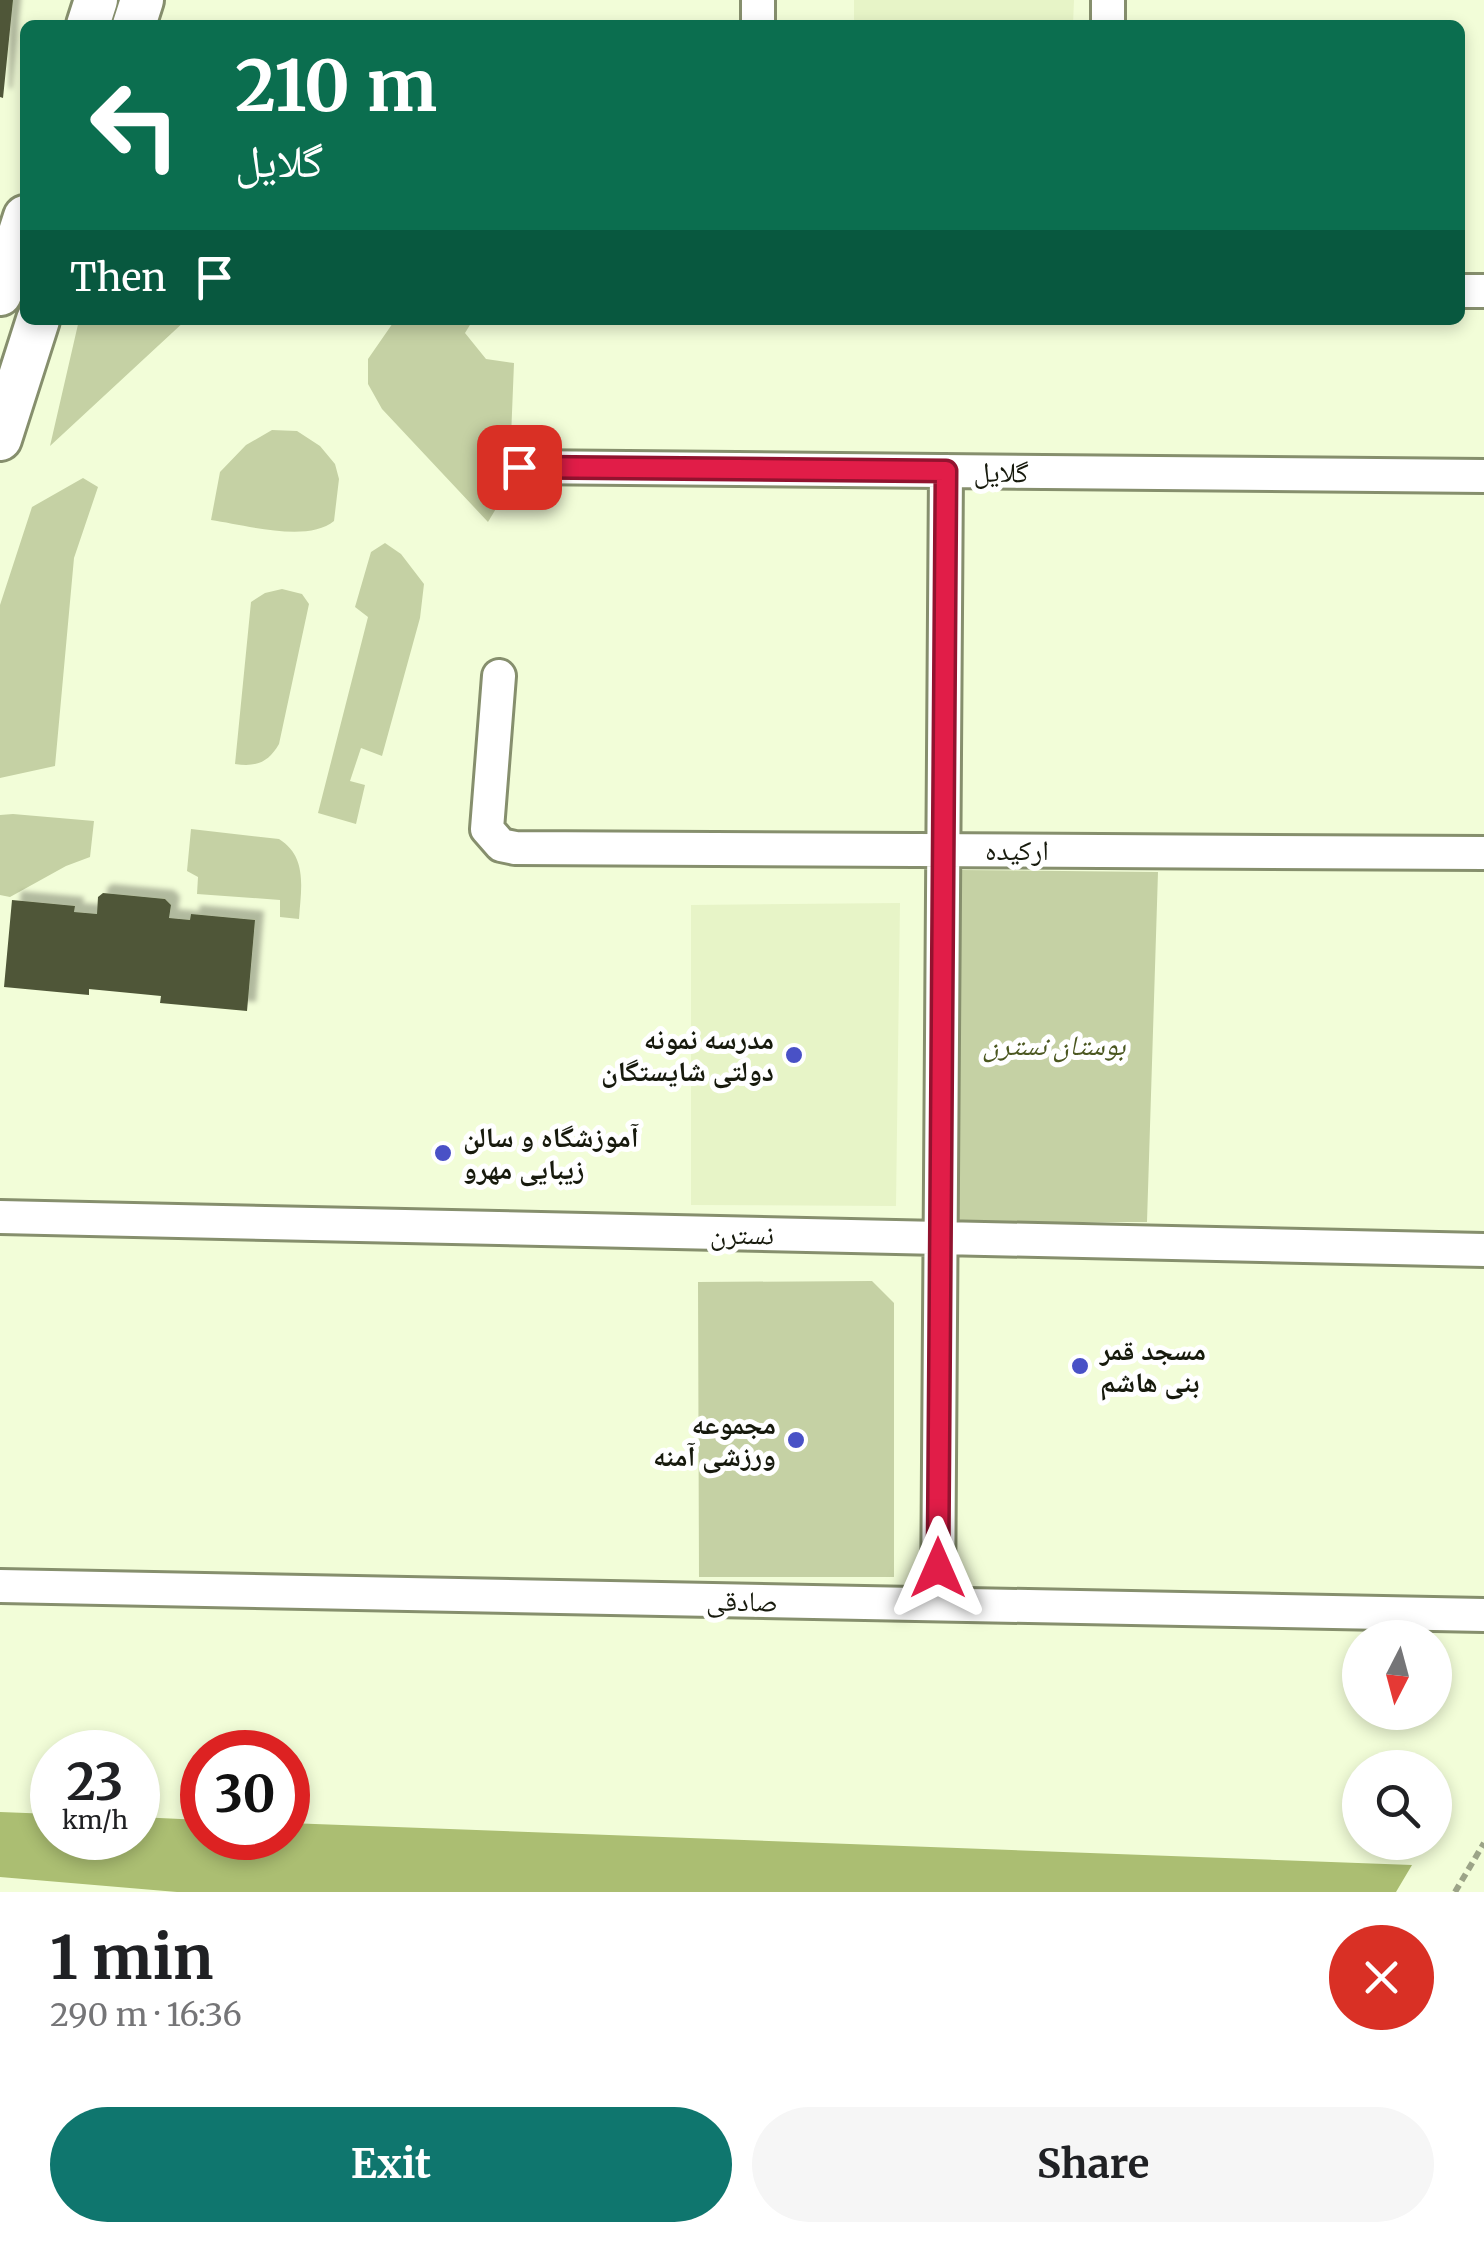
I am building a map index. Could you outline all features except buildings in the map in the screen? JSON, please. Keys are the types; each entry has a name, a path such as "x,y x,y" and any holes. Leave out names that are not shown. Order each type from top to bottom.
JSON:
{"street":[{"path":"0,294 20,233"},
{"path":"0,439 36,325"},
{"name":"گلایل","path":"519,467 1484,476"},
{"path":"938,1604 946,471"},
{"name":"ارکیده","path":"499,676 486,830 501,845 515,848 1484,854"},
{"name":"نسترن","path":"0,1217 1484,1250"},
{"name":"صادقی","path":"0,1586 1484,1615"}],"path":[{"path":"1455,1892 1484,1844"}],"shaded area":[{"path":"854,0 1074,0 1073,20 854,20"},
{"name":"مدرسه نمونه دولتی شایستگان","path":"900,903 896,1206 691,1205 691,905"}],"green space":[{"path":"78,325 181,325 50,446"},
{"path":"392,325 470,325 465,333 486,359 514,363 509,487 488,522 382,409 368,384 368,359"},
{"path":"272,430 297,431 320,446 335,464 339,479 334,521 309,531 293,532 211,520 220,472 246,445"},
{"path":"83,478 98,487 74,558 55,766 0,778 0,605 32,507"},
{"path":"385,543 401,554 424,584 420,618 382,756 361,748 350,781 365,785 356,824 318,813 368,617 355,607 371,552"},
{"path":"282,589 302,594 309,604 279,744 261,762 235,764 251,602"},
{"path":"0,815 94,821 90,857 10,897 0,895"},
{"path":"191,829 279,839 288,846 301,874 299,919 280,917 280,900 197,894 198,877 187,871"},
{"name":"بوستان نسترن","path":"960,870 1158,872 1147,1222 954,1222"},
{"name":"مجموعه ورزشی آمنه","path":"872,1281 894,1303 894,1577 699,1577 698,1282"},
{"path":"0,1812 30,1813 30,1860 160,1860 160,1818 180,1819 180,1860 310,1860 310,1824 1412,1865 1396,1892 177,1892 0,1877"}],"place":[{"name":"مدرسه نمونه دولتی شایستگان","path":"794,1055"},
{"name":"آموزشگاه و سالن زیبایی مهرو","path":"443,1153"},
{"name":"مسجد قمر بنی هاشم","path":"1080,1366"},
{"name":"مجموعه ورزشی آمنه","path":"796,1440"}],"route":[{"path":"519,467 946,471 938,1568"}]}
